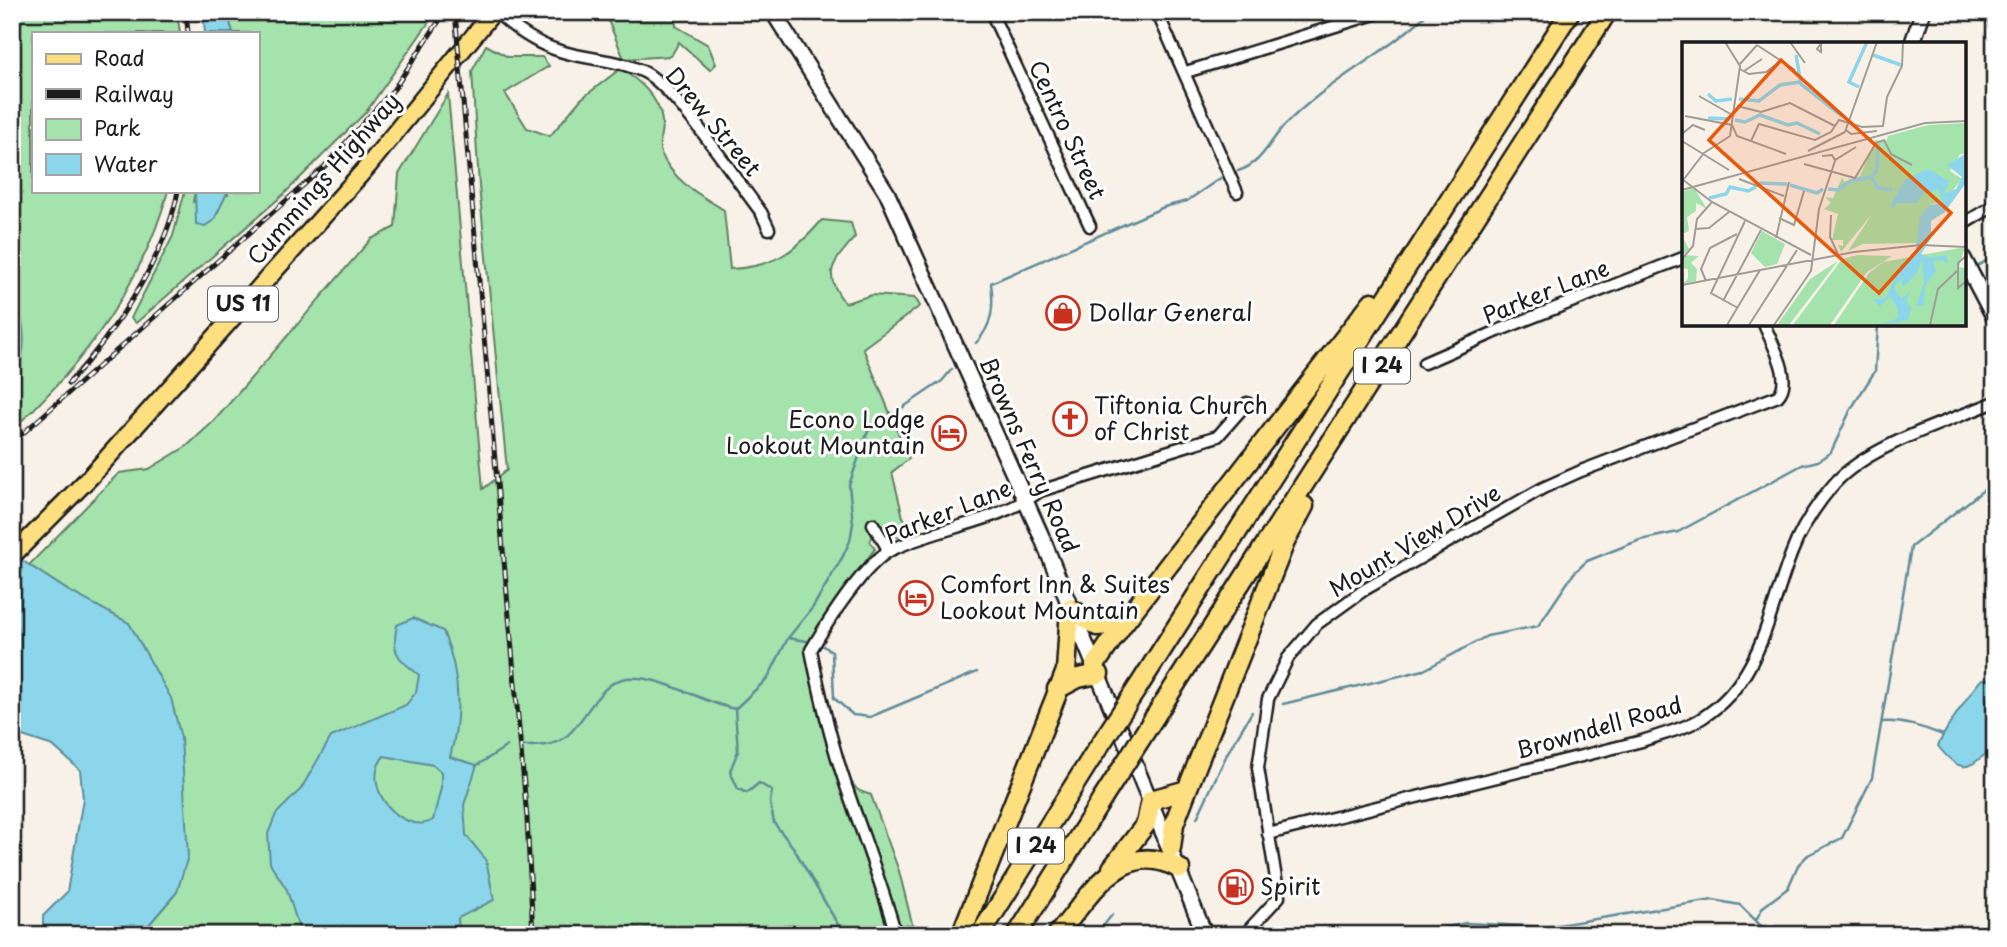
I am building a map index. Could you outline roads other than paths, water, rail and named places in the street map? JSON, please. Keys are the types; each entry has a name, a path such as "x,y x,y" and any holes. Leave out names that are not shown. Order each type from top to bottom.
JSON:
{"highway":[{"name":"I 24","path":"980,935 1570,12"},
{"name":"I 24","path":"1017,935 1607,12"},
{"path":"1057,689 1097,669 1123,624 1441,212"},
{"path":"1171,848 1174,824 1285,542 1317,479 1324,456"},
{"path":"1070,608 1097,626 1123,624"},
{"path":"961,935 1066,671 1070,608"},
{"path":"1057,935 1146,824 1152,800 1188,790"},
{"path":"1095,890 1127,862 1141,857 1165,860 1180,869"}],"main road":[{"name":"Cummings Highway","path":"12,556 55,514 368,166 495,12"}],"street":[{"name":"Drew Street","path":"495,12 511,25 549,47 607,60 647,73 687,114 761,212 769,229"},
{"name":"Browns Ferry Road","path":"773,12 887,193 1027,501 1152,800 1205,935"},
{"name":"Centro Street","path":"991,12 1090,226"},
{"path":"1157,12 1186,72 1237,192"},
{"path":"1186,72 1381,12"},
{"path":"1913,42 1923,12"},
{"path":"1965,223 1995,205"},
{"name":"Parker Lane","path":"1424,363 1682,258"},
{"path":"1965,261 1991,303 1995,319"},
{"name":"Mount View Drive","path":"1244,935 1279,897 1258,768 1268,699 1289,658 1317,624 1364,590 1543,488 1778,396 1783,390 1784,374 1765,326"},
{"name":"Browndell Road","path":"1268,834 1642,741 1701,718 1727,699 1759,652 1791,553 1804,527 1835,484 1865,457 1995,402"},
{"name":"Parker Lane","path":"896,935 865,835 845,785 811,650 834,612 889,551 1027,501 1040,491 1217,436 1247,403"},
{"path":"873,524 889,551"}],"water":[{"path":"203,12 227,12 233,32 205,32"},
{"path":"195,192 228,192 214,220 205,226 196,224"},
{"path":"12,282 22,323 24,345 12,385"},
{"path":"12,544 23,561 67,590 129,623 171,698 181,738 188,856 177,892 140,935 43,935 43,916 67,892 83,799 80,770 53,746 16,734 12,722"},
{"path":"413,618 443,631 449,646 456,678 458,709 450,757 477,765 464,805 466,835 486,860 494,900 458,918 459,935 301,935 287,890 270,863 268,834 276,814 301,789 331,737 406,705 416,692 419,675 398,654 395,643 397,625","holes":["384,756 433,765 441,772 441,788 433,820 409,822 388,806 380,794 377,768"]},
{"path":"1982,679 1995,680 1995,747 1972,764 1961,766 1954,763 1938,746 1958,711"}],"waterway":[{"path":"1238,171 1254,163 1281,130 1321,93 1395,41 1429,12"},
{"path":"976,343 986,329 991,315 991,283 1164,207 1187,201 1225,175"},
{"path":"1977,266 1995,256"},
{"path":"1283,704 1424,670 1487,636 1538,626 1574,573 1587,561 1640,540 1678,532 1802,465 1818,461 1831,452 1851,409 1875,371 1878,326"},
{"path":"844,935 793,847 774,823 770,802 772,791 759,783 747,793 738,789 730,771 738,751 735,709 768,678 788,638 813,607 842,558 850,541 853,523 849,485 868,431 942,381 952,369"},
{"path":"1756,920 1763,907 1788,888 1798,865 1808,855 1842,838 1872,778 1911,547 1995,481"},
{"path":"788,638 807,641"},
{"path":"823,646 832,651 834,698 853,715 870,717 977,672"},
{"path":"524,746 548,745 561,740 577,725 607,687 627,678 667,684 735,709"},
{"path":"1197,818 1228,752 1252,712"},
{"path":"1883,722 1913,725 1943,735"},
{"path":"476,766 507,746"},
{"path":"1413,935 1466,923 1546,927 1713,900 1740,905 1770,935"},
{"path":"1096,935 1112,915"}],"railway":[{"path":"186,12 188,32"},
{"path":"12,443 324,167 394,89 445,12"},
{"path":"455,12 527,818 533,935"},
{"path":"68,384 119,319 150,268 172,216 178,192"}],"place":[{"name":"Dollar General","path":"1063,313"},
{"name":"Tiftonia Church of Christ","path":"1070,419"},
{"name":"Econo Lodge Lookout Mountain","path":"949,433"},
{"name":"Comfort Inn & Suites Lookout Mountain","path":"916,598"},
{"name":"Spirit","path":"1236,887"}]}
